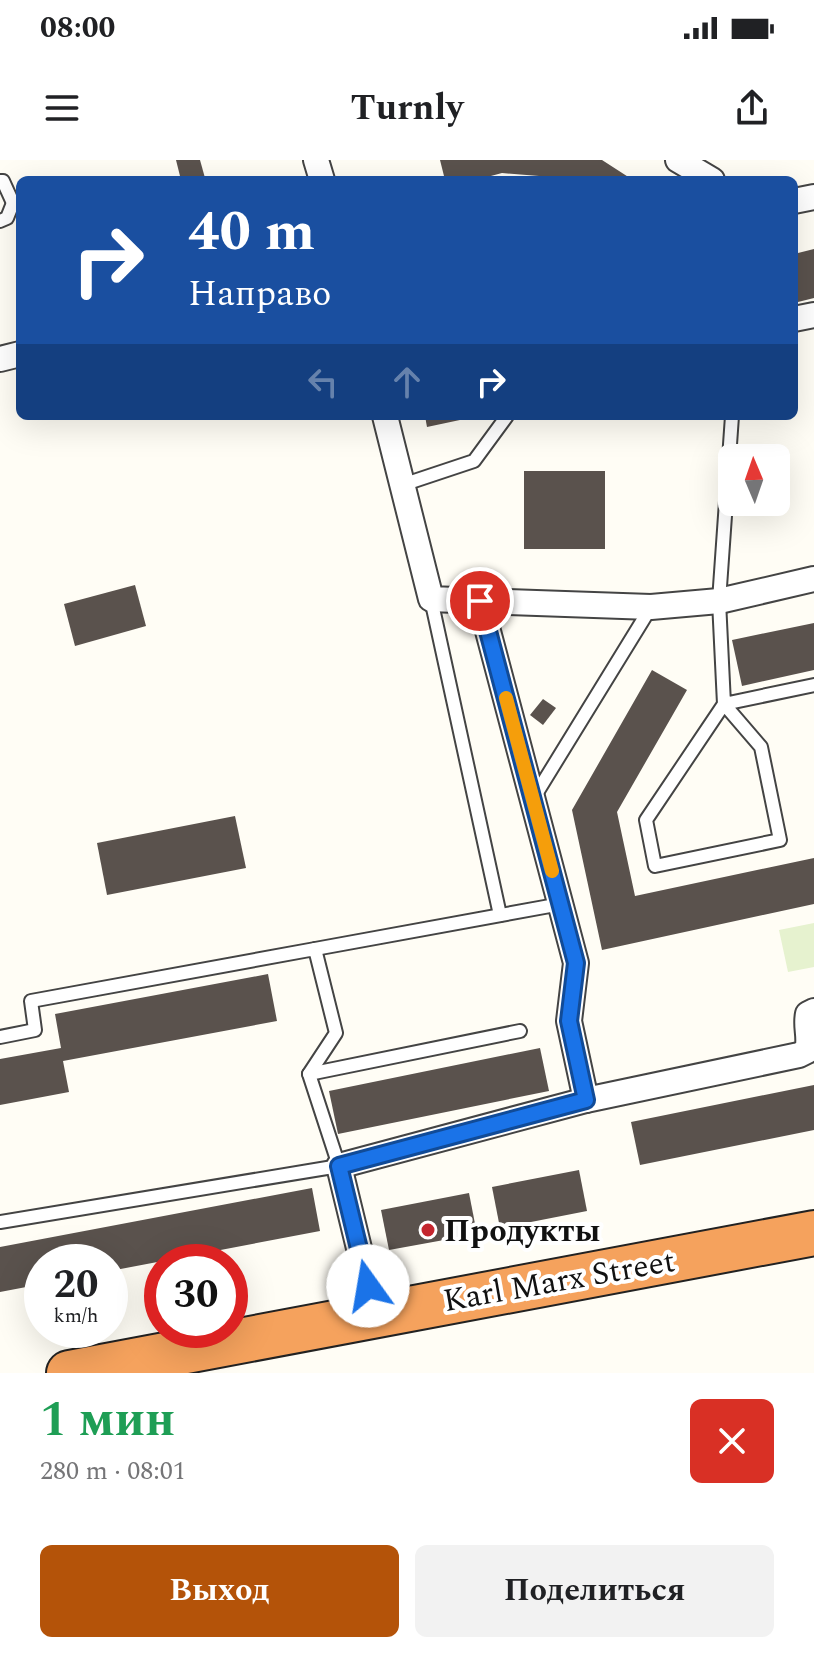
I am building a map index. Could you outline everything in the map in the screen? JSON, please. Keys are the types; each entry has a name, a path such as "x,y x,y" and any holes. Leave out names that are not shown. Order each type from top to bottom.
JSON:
{"highway":[{"name":"Karl Marx Street","path":"69,1373 814,1233"}],"street":[{"path":"678,160 705,176"},
{"path":"386,420 431,599 651,607 719,601 814,579"},
{"path":"480,601 576,963 569,1021 586,1100"},
{"path":"375,1314 339,1166 586,1100 799,1055 807,1051 806,1023 808,1014 814,1011"}],"lane":[{"path":"0,181 16,202 7,218 0,221"},
{"path":"402,485 474,461 504,420"},
{"path":"724,704 761,747 780,840 655,866 646,820 724,704 719,601 732,420"},
{"path":"431,599 500,915"},
{"path":"533,799 651,607"},
{"path":"724,704 814,685"},
{"path":"0,1037 35,1030 31,1001 561,904"},
{"path":"309,1074 336,1033 315,949"},
{"path":"309,1074 520,1031"},
{"path":"0,1222 339,1166 309,1074"}],"green space":[{"path":"814,923 814,967 788,972 779,930"}],"building":[{"path":"176,160 200,160 204,176 180,176"},
{"path":"440,160 602,160 627,176 502,173 491,176 444,176"},
{"path":"814,249 814,298 798,302 798,253"},
{"path":"426,420 460,420 427,427"},
{"path":"524,471 605,471 605,549 524,549"},
{"path":"135,585 146,626 75,646 64,604"},
{"path":"814,623 814,670 742,686 732,640"},
{"path":"652,670 687,690 617,812 635,896 814,858 814,904 602,950 572,810"},
{"path":"543,699 556,708 543,725 530,715"},
{"path":"235,816 246,868 107,895 97,843"},
{"path":"268,974 277,1021 63,1061 69,1092 0,1105 0,1059 61,1048 55,1014"},
{"path":"540,1048 549,1091 338,1134 329,1091"},
{"path":"814,1085 814,1130 640,1165 631,1122"},
{"path":"579,1170 587,1211 500,1228 492,1187"},
{"path":"312,1188 320,1231 248,1245 144,1244 144,1265 128,1268 128,1244 24,1244 24,1287 0,1292 0,1247"},
{"path":"469,1193 477,1234 389,1250 381,1210"}],"slow traffic":[{"path":"506,698 552,871"}],"place":[{"name":"Продукты","path":"428,1230"}],"route":[{"path":"368,1286 339,1166 586,1100 569,1021 576,963 480,601"}]}
